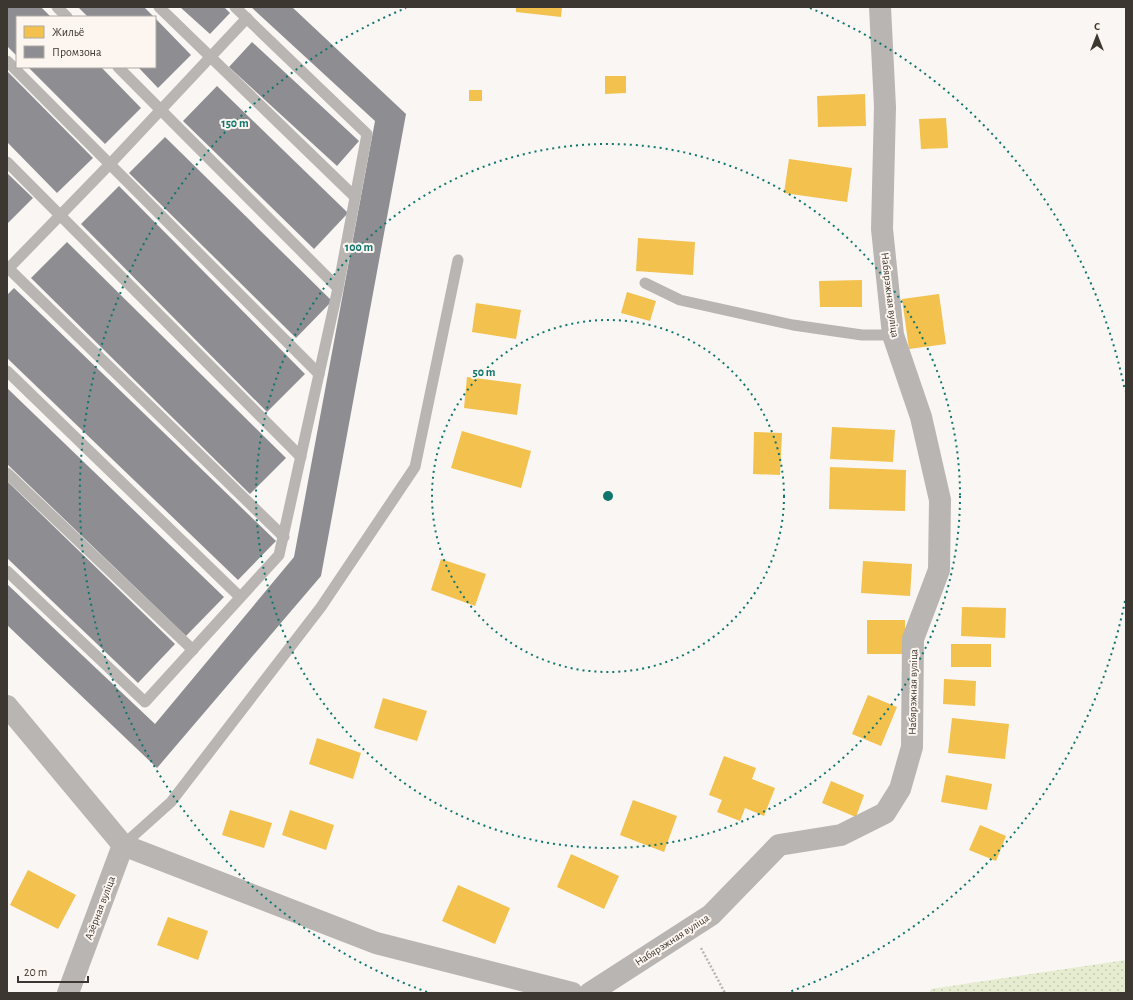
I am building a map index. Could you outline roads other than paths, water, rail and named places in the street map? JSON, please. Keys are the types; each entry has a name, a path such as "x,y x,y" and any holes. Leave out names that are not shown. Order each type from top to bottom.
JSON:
{"street":[{"name":"Набярэжная вуліца","path":"590,993 711,915 779,845 841,835 885,813 900,788 912,747 913,639 939,570 940,500 921,417 894,335 882,229 886,107 880,7"},
{"path":"7,706 123,845 376,943 572,993"},
{"name":"Азёрная вуліца","path":"68,993 123,845"}],"lane":[{"path":"57,7 66,16"},
{"path":"159,7 355,197"},
{"path":"7,572 145,702 279,555 338,288 367,134 235,7"},
{"path":"247,18 110,164 7,269 284,537"},
{"path":"7,61 319,374"},
{"path":"119,68 338,288"},
{"path":"7,162 301,456"},
{"path":"123,845 171,802 321,607 415,468 458,260"},
{"path":"646,283 680,300 793,325 862,335 894,335"},
{"path":"7,371 240,598"},
{"path":"7,473 193,650"}]}
